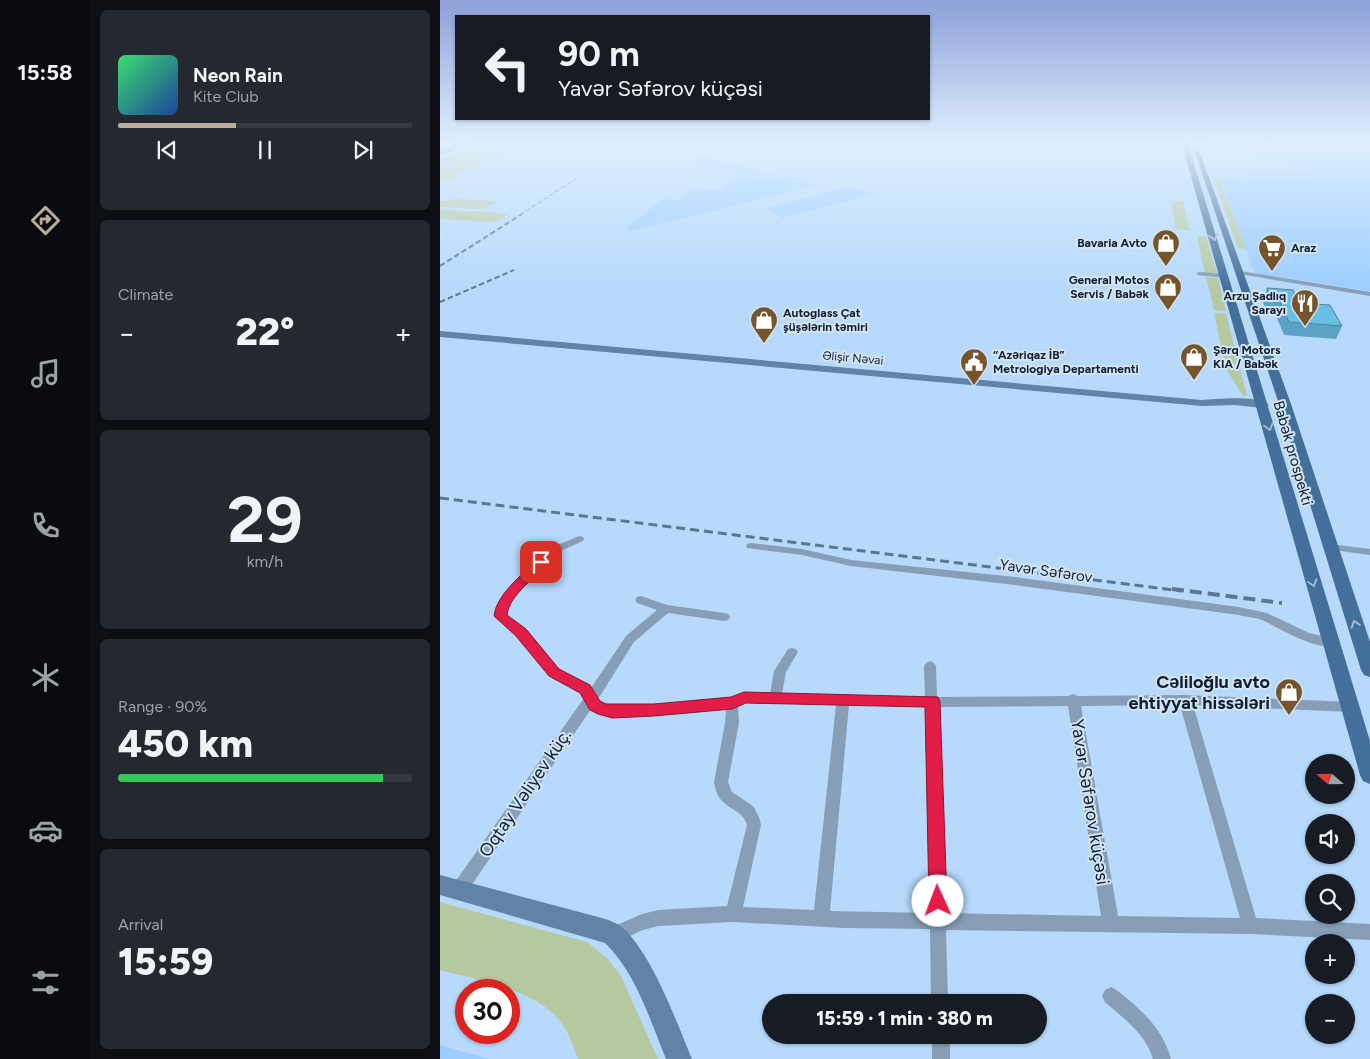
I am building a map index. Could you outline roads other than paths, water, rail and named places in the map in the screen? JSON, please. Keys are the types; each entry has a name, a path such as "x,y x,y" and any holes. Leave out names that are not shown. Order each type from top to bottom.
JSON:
{"main road":[{"name":"Babək prospekti","path":"1199,190 1226,276 1370,775"},
{"name":"Babək prospekti","path":"1212,190 1241,273 1370,670"},
{"path":"1203,202 1202,192 1209,192 1216,212 1222,218"}],"street":[{"path":"1241,273 1370,294"},
{"path":"1199,274 1226,276"},
{"name":"Əlişir Nəvai","path":"440,334 1190,402 1263,405"},
{"path":"579,539 552,551 509,596 502,606 500,616 521,633 554,672 585,689 592,697 595,706 612,712 732,703 744,698 932,702 1073,699"},
{"name":"Yavər Səfərov","path":"751,546 802,552 851,563 1015,581 1239,611 1263,616 1306,637 1331,642"},
{"path":"1330,547 1370,552"},
{"path":"641,600 666,609 724,617"},
{"name":"Oqtay Vəliyev küç.","path":"614,935 598,928 450,887 592,697 622,647 666,609"},
{"path":"775,698 780,671 792,652"},
{"path":"930,666 940,994"},
{"path":"822,918 843,699"},
{"name":"Yavər Səfərov küçəsi","path":"1111,926 1073,699 1185,700 1350,707"},
{"path":"1185,700 1250,926"},
{"path":"732,703 732,723 721,782 722,791 728,799 748,809 753,815 754,825 733,914"},
{"path":"679,1059 647,988 626,950 614,935 642,922 658,918 733,914 1111,926 1250,926 1370,932"},
{"path":"1112,996 1150,1031 1159,1045 1162,1059"},
{"path":"940,1044 941,1059"}],"railway":[{"path":"520,215 558,190"},
{"path":"440,266 522,214"},
{"path":"440,302 514,270"},
{"path":"440,498 1182,591"},
{"path":"1172,589 1282,603"}],"place":[{"name":"Bavaria Avto","path":"1166,267"},
{"name":"Araz","path":"1272,272"},
{"name":"General Motos Servis / Babək","path":"1168,311"},
{"name":"Arzu Şadlıq Sarayı","path":"1305,327"},
{"name":"Autoglass Çat şüşələrin təmiri","path":"764,344"},
{"name":"Şərq Motors KIA / Babək","path":"1194,381"},
{"name":"“Azəriqaz İB” Metrologiya Departamenti","path":"974,386"},
{"name":"Cəliloğlu avto ehtiyyat hissələri","path":"1289,716"}]}
